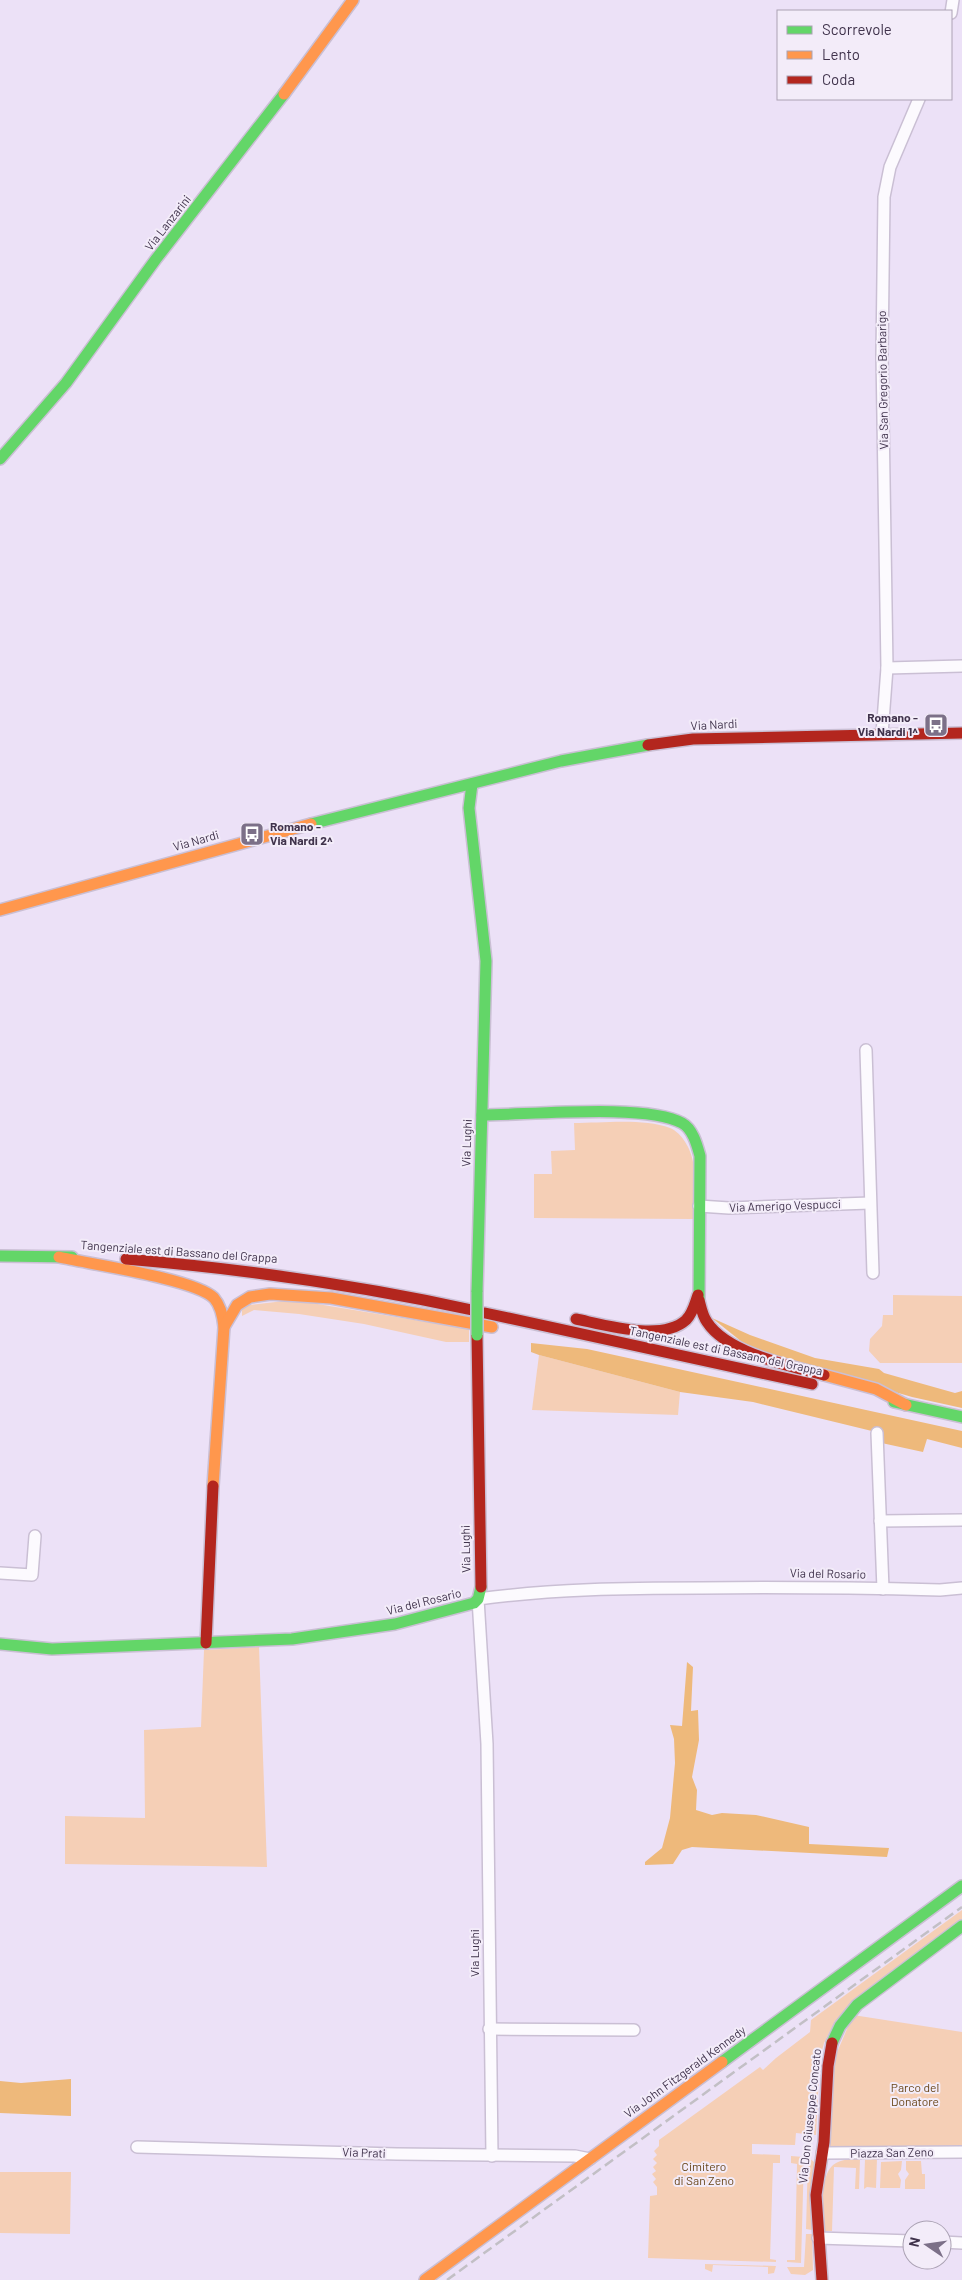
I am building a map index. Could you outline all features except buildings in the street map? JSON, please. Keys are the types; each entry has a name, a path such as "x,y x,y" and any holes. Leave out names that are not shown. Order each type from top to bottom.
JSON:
{"main road":[{"name":"Via Lanzarini","path":"0,459 66,383 156,259 252,138 353,0"},
{"name":"Via Nardi","path":"0,910 354,812 561,761 646,745 703,739 962,733"},
{"path":"470,808 472,784"},
{"path":"458,786 470,808"},
{"name":"Via Lughi","path":"470,808 486,961 482,1115 482,1302 477,1335 481,1589 478,1599"},
{"path":"482,1115 627,1113 663,1117 683,1123 696,1139 700,1156 698,1296 702,1314 710,1326 737,1345 793,1366 874,1388 906,1405"},
{"name":"Tangenziale est di Bassano del Grappa","path":"0,1256 125,1259 249,1270 345,1283 472,1310"},
{"path":"59,1257 189,1284 206,1291 216,1299 222,1310 224,1327 212,1494 206,1643"},
{"path":"224,1327 237,1306 250,1297 270,1294 331,1298 532,1334 597,1337"},
{"path":"564,1316 618,1327 652,1330 665,1329 685,1321 693,1312 698,1296"},
{"name":"Tangenziale est di Bassano del Grappa","path":"438,1302 482,1302 597,1337 962,1417"},
{"name":"Via del Rosario","path":"0,1644 52,1649 292,1639 395,1624 472,1604 478,1599"},
{"name":"Via John Fitzgerald Kennedy","path":"424,2280 962,1886"},
{"name":"Via Don Giuseppe Concato","path":"822,2280 816,2195 822,2153 829,2058 832,2044 840,2026 850,2011 863,1999 962,1926"}],"street":[{"name":"Via San Gregorio Barbarigo","path":"882,734 887,668 882,355 884,197 890,167 919,100"},
{"path":"887,668 962,666"},
{"path":"866,1050 873,1273"},
{"name":"Via Amerigo Vespucci","path":"700,1206 729,1208 870,1203"},
{"name":"Via del Rosario","path":"877,1433 883,1589"},
{"path":"880,1521 962,1520"},
{"path":"0,1573 32,1575 35,1536"},
{"name":"Via del Rosario","path":"478,1599 526,1593 626,1588 940,1590 962,1588"},
{"name":"Via Lughi","path":"478,1599 487,1744 492,2156"},
{"path":"489,2029 634,2030"},
{"name":"Via Prati","path":"137,2147 492,2156 576,2156 590,2159"},
{"name":"Piazza San Zeno","path":"822,2153 962,2152"},
{"path":"818,2238 902,2241"}],"green space":[{"path":"574,1123 648,1123 674,1130 688,1147 693,1162 693,1219 534,1218 534,1174 552,1174 551,1151 575,1150"},
{"path":"893,1295 962,1296 962,1363 880,1363 869,1351 870,1339 882,1326 883,1315 893,1315"},
{"path":"293,1300 469,1329 469,1342 446,1342 364,1324 299,1314 254,1310 242,1316 242,1306"},
{"path":"539,1355 680,1392 678,1415 532,1410"},
{"path":"259,1647 267,1867 65,1864 65,1816 145,1818 144,1730 201,1727 204,1650"},
{"name":"Cimitero di San Zeno","path":"962,1910 962,1921 835,2021 824,2043 820,2058 816,2135 796,2133 795,2145 752,2144 752,2154 780,2155 780,2163 773,2163 770,2259 776,2260 776,2262 648,2258 650,2196 657,2195 657,2187 653,2182 656,2179 652,2174 656,2171 653,2167 657,2163 653,2159 657,2155 654,2151 659,2146 659,2140 760,2067 763,2070 810,2032 811,2020"},
{"name":"Parco del Donatore","path":"853,2015 962,2032 962,2149 832,2149 828,2143 832,2064"},
{"path":"791,2156 804,2157 801,2263 787,2262 787,2260 795,2260 797,2164 791,2163"},
{"path":"808,2157 814,2162 812,2230 806,2229"},
{"path":"877,2158 876,2188 867,2187 864,2189 865,2159"},
{"path":"849,2159 860,2159 859,2189 855,2189 856,2168 834,2167 832,2231 822,2231 822,2196 829,2170 839,2162"},
{"path":"902,2161 901,2170 898,2174 901,2180 900,2188 880,2188 881,2162"},
{"path":"906,2161 921,2161 922,2174 925,2174 925,2189 905,2189 905,2180 909,2174 906,2170"},
{"path":"0,2172 71,2172 70,2234 0,2233"},
{"path":"806,2234 812,2234 813,2270 805,2275 791,2274 787,2267 804,2267"},
{"path":"705,2264 776,2266 774,2273 768,2274 768,2267 713,2265 712,2272 705,2269"}],"shaded area":[{"path":"712,1318 750,1335 815,1358 879,1369 884,1373 955,1393 962,1391 962,1408 912,1397 752,1350"},
{"path":"531,1343 587,1349 962,1431 962,1448 927,1439 923,1452 877,1442 876,1432 753,1402 680,1392 539,1355 531,1352"},
{"path":"687,1662 693,1667 691,1711 698,1710 699,1740 692,1777 697,1790 696,1810 712,1815 722,1813 756,1815 809,1827 809,1844 889,1848 887,1857 692,1847 682,1850 673,1864 645,1865 645,1862 662,1848 670,1818 675,1763 674,1739 670,1725 682,1726"},
{"path":"71,2079 71,2116 0,2113 0,2081 21,2083"}],"railway":[{"path":"447,2280 962,1907"}],"traffic: fast":[{"path":"0,459 66,383 156,259 284,94"},
{"path":"311,824 561,761 648,745"},
{"path":"472,784 469,808 486,961 477,1292"},
{"path":"482,1115 586,1112 642,1113 665,1117 686,1126 694,1138 700,1156 699,1300"},
{"path":"0,1256 72,1257"},
{"path":"477,1292 477,1335"},
{"path":"894,1402 962,1417"},
{"path":"0,1644 52,1649 292,1639 395,1624 474,1603 478,1599 481,1587"},
{"path":"722,2062 962,1886"},
{"path":"832,2043 840,2026 857,2005 962,1926"}],"traffic: slow":[{"path":"284,94 353,0"},
{"path":"0,910 311,824"},
{"path":"59,1257 165,1279 203,1291 214,1298 221,1312 224,1327 213,1486"},
{"path":"224,1327 237,1305 250,1297 270,1294 331,1298 492,1327"},
{"path":"824,1375 876,1389 906,1405"},
{"path":"425,2280 722,2062"}],"traffic: jam":[{"path":"648,745 693,739 962,733"},
{"path":"126,1259 300,1279 472,1310"},
{"path":"576,1319 617,1328 648,1331 663,1330 676,1327 686,1320 692,1311 698,1295"},
{"path":"699,1300 707,1322 716,1333 729,1342 760,1357 824,1375"},
{"path":"485,1313 812,1384"},
{"path":"477,1335 481,1587"},
{"path":"206,1643 213,1486"},
{"path":"822,2280 816,2195 824,2142 828,2066 832,2043"}],"place":[{"name":"Romano - Via Nardi 1^","path":"936,725"},
{"name":"Romano - Via Nardi 2^","path":"252,834"}]}
